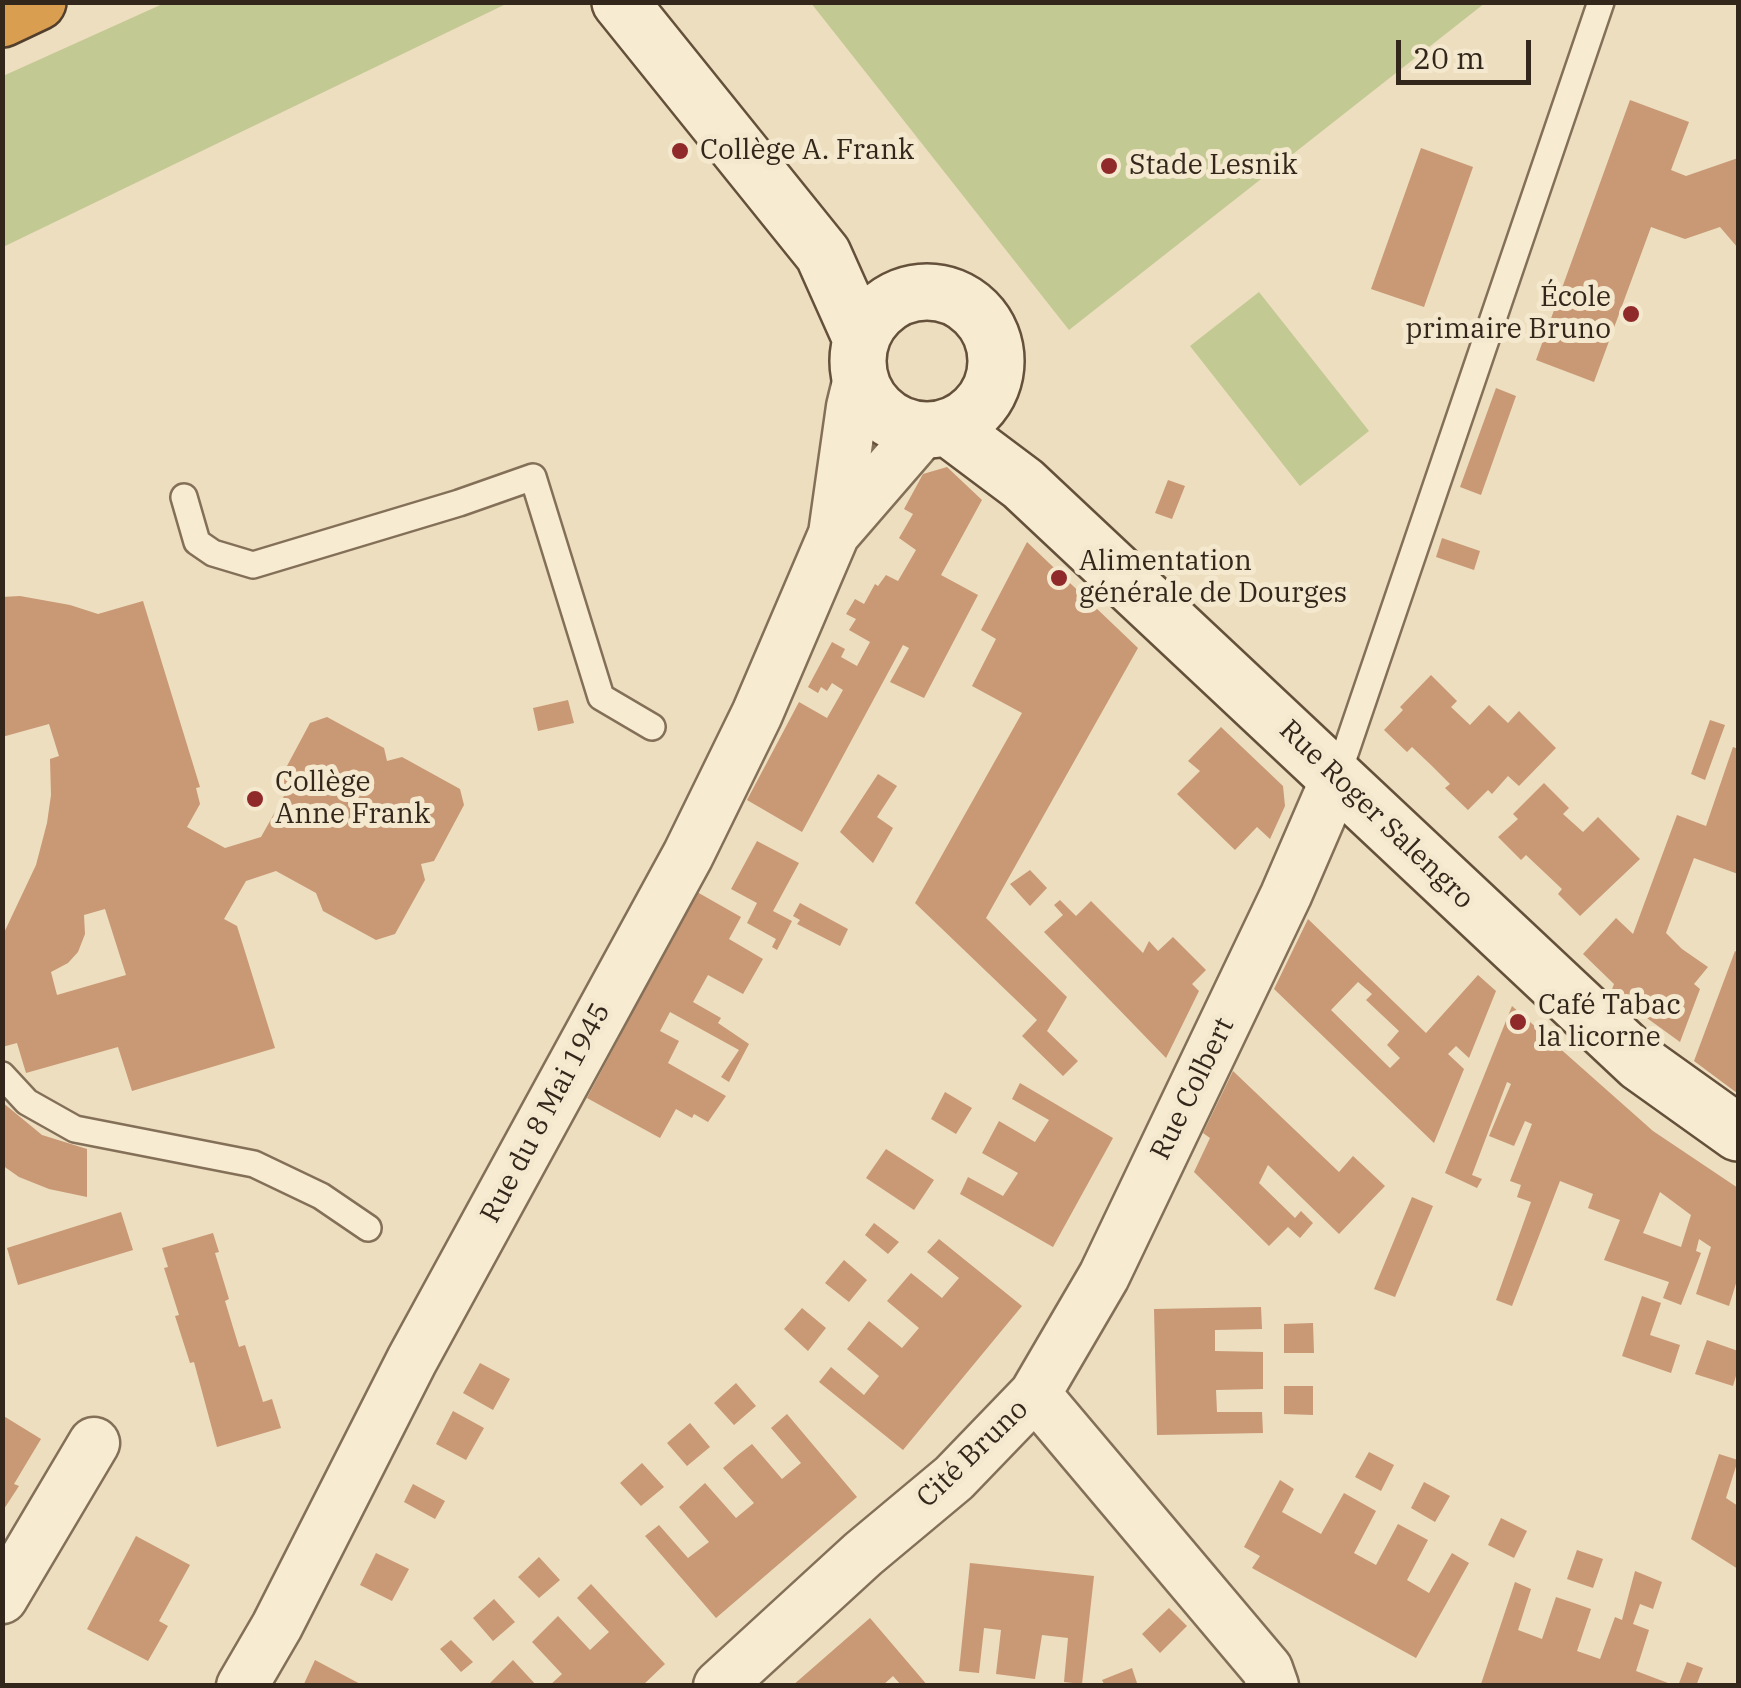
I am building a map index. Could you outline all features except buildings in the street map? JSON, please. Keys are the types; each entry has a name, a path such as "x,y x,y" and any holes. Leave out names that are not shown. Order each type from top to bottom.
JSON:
{"highway":[{"path":"2,18 38,2"}],"street":[{"path":"620,2 824,254 860,358 868,398 882,414 902,426 935,429 975,410 992,382 996,360 992,338 980,318 963,302 942,293 919,292 824,254"},
{"path":"860,358 874,316 894,300 919,292"},
{"name":"Rue du 8 Mai 1945","path":"242,1686 277,1626 412,1360 688,855 756,714 834,534 860,358"},
{"path":"992,382 1023,484"},
{"name":"Rue Roger Salengro","path":"935,429 1023,484 1640,1063 1738,1133"},
{"name":"Rue du 8 Mai 1945","path":"834,534 935,429"},
{"name":"Rue Colbert","path":"1035,1394 1104,1276 1286,895 1337,777"},
{"name":"Cité Bruno","path":"719,1686 863,1554 954,1478 1035,1394 1267,1670 1273,1686"},
{"path":"2,1598 94,1443"}],"lane":[{"path":"1337,777 1600,2"},
{"path":"184,496 197,542 214,553 253,564 534,477 600,696 652,727"},
{"path":"2,1075 27,1102 75,1130 254,1164 320,1196 368,1228"}],"green space":[{"path":"167,2 508,3 3,247 3,76"},
{"name":"Stade Lesnik","path":"811,3 1485,3 1069,330"},
{"path":"1259,292 1369,431 1300,486 1190,346"}],"place":[{"name":"Collège A. Frank","path":"680,151"},
{"name":"Stade Lesnik","path":"1109,166"},
{"name":"École primaire Bruno","path":"1631,314"},
{"name":"Alimentation générale de Dourges","path":"1059,578"},
{"name":"Collège Anne Frank","path":"255,799"},
{"name":"Café Tabac la licorne","path":"1518,1022"}]}
